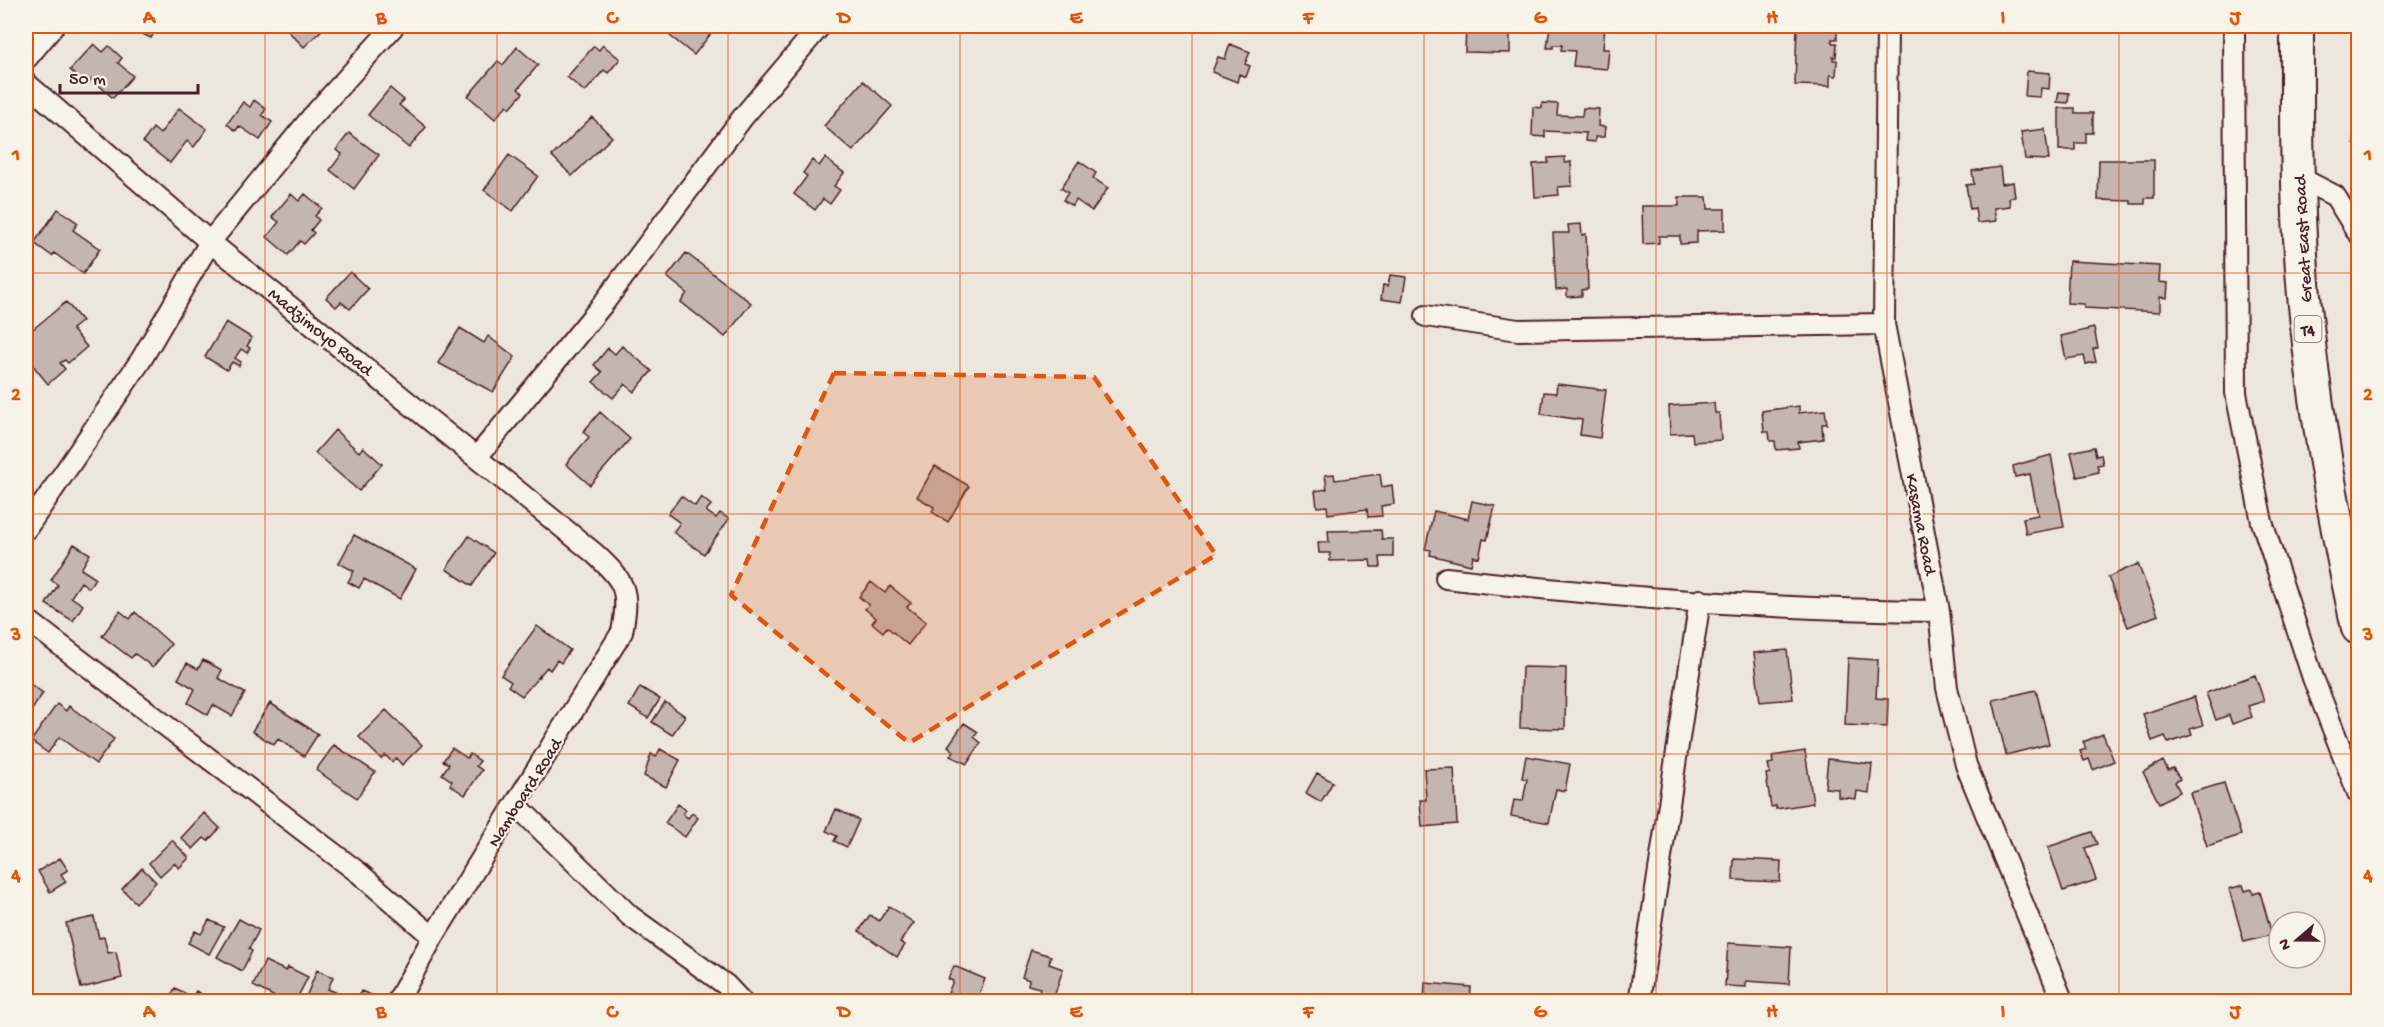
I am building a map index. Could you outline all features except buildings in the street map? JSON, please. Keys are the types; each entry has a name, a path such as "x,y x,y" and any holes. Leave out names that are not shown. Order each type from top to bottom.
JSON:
{"highway":[{"name":"Great East Road","path":"2297,26 2298,177 2304,294 2317,413 2358,628"}],"street":[{"path":"26,56 51,26"},
{"path":"477,457 603,304 743,117 820,26"},
{"name":"Kasama Road","path":"1887,26 1884,324 1939,611 1947,688 1966,765 2063,1002"},
{"path":"2234,26 2236,393 2262,522 2313,678 2358,793"},
{"path":"26,528 141,360 210,242 311,118 393,27"},
{"name":"Madzimoyo Road","path":"26,83 210,242 477,457 594,553 618,576"},
{"path":"2298,177 2335,196 2358,233"},
{"path":"1426,316 1518,330 1884,324"},
{"name":"Namboard Road","path":"397,1002 433,937 622,632 627,605 626,590 618,576"},
{"path":"1446,578 1553,591 1850,610 1939,611"},
{"path":"1639,1002 1700,600"},
{"path":"26,619 359,873 433,937"},
{"path":"516,805 630,916 721,993 742,1002"}],"highlighted area":[{"path":"834,373 1094,377 1216,555 909,743 731,595"}]}
